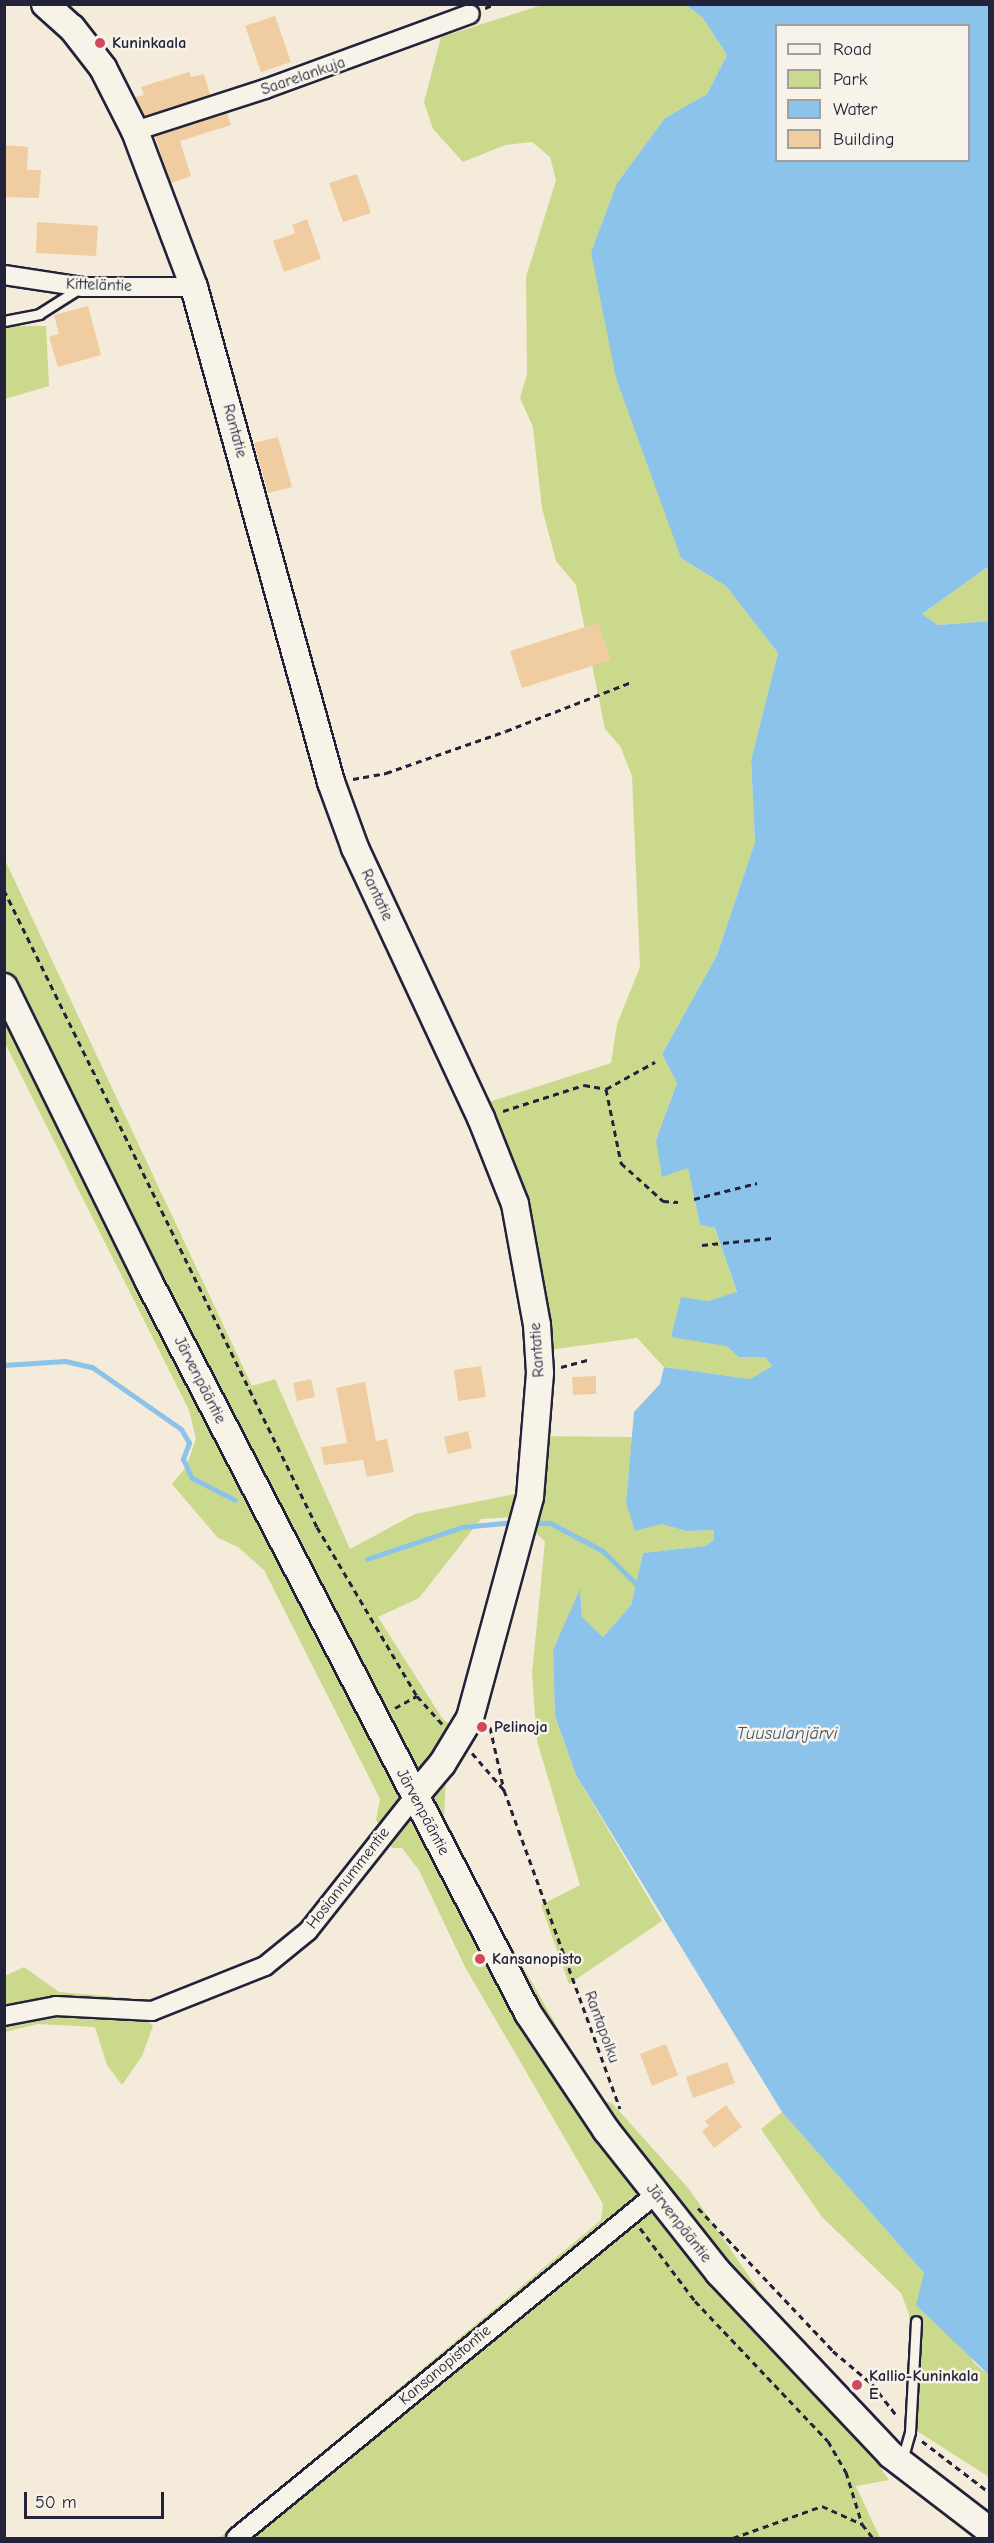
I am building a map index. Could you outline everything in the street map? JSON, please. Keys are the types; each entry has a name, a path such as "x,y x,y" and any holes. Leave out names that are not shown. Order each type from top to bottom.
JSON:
{"street":[{"name":"Rantatie","path":"45,4 72,28 103,68 135,131 194,287 331,782 355,848 481,1118 515,1204 537,1325 540,1372 530,1497 479,1692 457,1740 415,1797"},
{"name":"Saarelankuja","path":"135,131 265,89 470,14"},
{"name":"Kitteläntie","path":"4,275 82,287 194,287"},
{"name":"Järvenpääntie","path":"4,987 148,1280 528,2013 606,2130 719,2273 901,2463 975,2530"},
{"name":"Hosiannummentie","path":"4,2016 56,2006 152,2011 265,1966 308,1931 415,1797"},
{"name":"Kansanopistontie","path":"236,2538 656,2194"}],"lane":[{"path":"4,321 39,314 82,287"},
{"path":"901,2463 910,2432 915,2321"}],"path":[{"path":"331,782 386,772 632,681"},
{"name":"Rantapolku","path":"4,890 317,1527 417,1696 457,1740 490,1769 504,1790"},
{"path":"481,1118 584,1085 606,1089 655,1062"},
{"path":"606,1089 621,1163 663,1201 678,1202"},
{"path":"694,1199 758,1183"},
{"path":"702,1245 772,1238"},
{"path":"540,1372 591,1359"},
{"path":"391,1700 396,1709 417,1696"},
{"name":"Rantapolku","path":"489,1723 504,1790 623,2115"},
{"path":"694,2203 833,2351 872,2384 910,2432 990,2493"},
{"path":"631,2214 658,2257 695,2301 828,2441 846,2472 862,2524 873,2538"},
{"path":"733,2538 822,2506 862,2524"}],"green space":[{"path":"542,5 686,5 702,17 727,55 707,94 665,118 617,183 591,252 681,558 726,586 778,653 751,760 755,842 717,955 662,1054 677,1083 656,1140 688,1168 700,1225 715,1228 737,1293 708,1301 726,1346 739,1357 765,1357 772,1366 750,1379 664,1367 637,1338 548,1350 486,1103 611,1063 617,1024 640,967 632,776 620,746 605,729 576,585 556,561 542,508 533,427 520,398 527,374 526,277 556,180 550,157 532,142 505,145 463,162 433,129 424,102 441,37"},
{"path":"5,326 46,326 49,386 5,399"},
{"path":"989,566 989,621 938,625 922,614"},
{"path":"4,858 252,1386 275,1379 350,1549 415,1514 525,1492 528,1436 632,1437 626,1503 661,1524 686,1531 714,1530 714,1540 705,1546 643,1553 631,1605 603,1637 582,1617 580,1591 553,1650 555,1716 576,1775 662,1921 569,1984 541,1905 580,1885 537,1741 532,1674 545,1541 516,1517 481,1519 419,1598 378,1617 442,1718 470,1742 446,1778 444,1816 497,1921 599,2100 612,2103 689,2189 889,2480 856,2486 880,2538 219,2538 601,2220 603,2204 465,1967 419,1870 402,1848 392,1848 376,1820 380,1799 264,1570 238,1547 218,1538 172,1484 186,1467 196,1439 189,1410 5,1043"},
{"path":"24,1967 59,1992 128,1998 153,2026 142,2056 122,2085 107,2065 95,2027 38,2024 5,2032 5,1976"},
{"path":"782,2112 924,2273 974,2363 989,2375 989,2477 914,2429 909,2314 901,2293 822,2217 761,2129"}],"water":[{"name":"Tuusulanjärvi","path":"686,5 989,5 989,566 922,614 938,625 990,621 989,2375 916,2305 924,2273 782,2112 576,1775 555,1716 553,1650 580,1589 582,1617 603,1637 631,1605 643,1553 705,1546 714,1540 714,1530 686,1531 661,1524 635,1531 626,1503 634,1412 660,1384 664,1367 750,1379 772,1366 765,1357 739,1357 726,1346 671,1337 681,1297 708,1301 737,1292 715,1228 700,1225 688,1168 662,1177 656,1140 677,1083 662,1054 717,955 755,842 751,760 778,653 726,586 681,558 616,378 591,252 617,183 665,118 707,94 727,55 702,17"}],"building":[{"path":"275,16 291,62 261,72 245,26"},
{"path":"189,72 191,77 204,74 210,95 144,116 135,97 144,95 141,87"},
{"path":"227,113 231,125 180,141 191,176 171,183 155,136"},
{"path":"4,145 28,147 27,170 41,170 39,198 4,197"},
{"path":"357,174 371,213 343,222 329,183"},
{"path":"307,219 321,259 284,272 273,241 295,233 292,225"},
{"path":"37,222 98,226 96,256 36,253"},
{"path":"88,306 101,355 58,367 49,337 59,334 54,315"},
{"path":"278,437 292,487 268,493 254,443"},
{"path":"598,623 611,660 522,688 510,651"},
{"path":"481,1366 486,1397 458,1401 454,1370"},
{"path":"596,1376 596,1394 573,1395 572,1377"},
{"path":"311,1379 315,1397 297,1401 293,1383"},
{"path":"365,1382 376,1441 387,1439 394,1472 367,1477 363,1460 324,1465 321,1447 347,1443 336,1388"},
{"path":"468,1431 472,1448 448,1454 444,1437"},
{"path":"666,2044 678,2075 652,2086 640,2054"},
{"path":"727,2062 735,2083 693,2098 686,2077"},
{"path":"726,2105 742,2127 714,2148 702,2131 709,2126 705,2121"}],"waterway":[{"path":"4,1365 65,1361 92,1367 181,1429 189,1443 183,1459 192,1478 235,1500"},
{"path":"367,1559 462,1527 516,1522"},
{"path":"531,1523 550,1523 603,1551 636,1584"}],"place":[{"name":"Kuninkaala","path":"100,43"},
{"name":"Pelinoja","path":"482,1727"},
{"name":"Kansanopisto","path":"480,1959"},
{"name":"Kallio-Kuninkala E","path":"857,2385"}]}
